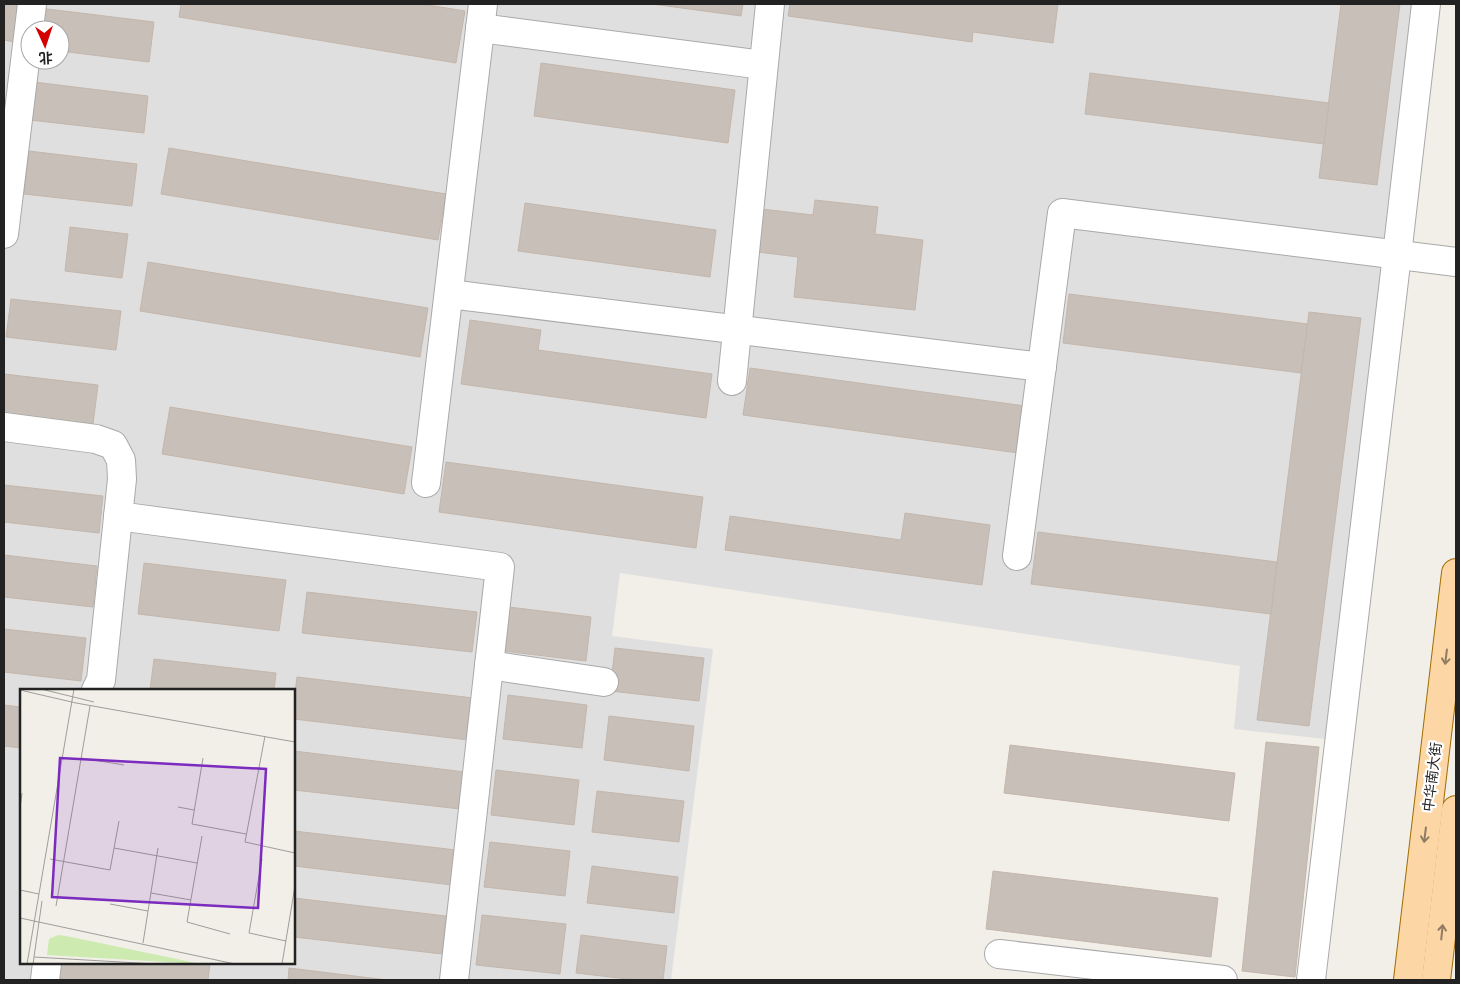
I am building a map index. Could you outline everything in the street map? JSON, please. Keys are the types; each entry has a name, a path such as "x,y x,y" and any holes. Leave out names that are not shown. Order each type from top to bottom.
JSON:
{"main road":[{"name":"中华南大街","path":"1408,980 1456,573"},
{"name":"中华南大街","path":"1436,980 1456,810"}],"street":[{"path":"4,234 32,4"},
{"path":"732,380 770,4"},
{"path":"1312,980 1426,4"},
{"path":"426,484 482,16 764,65"},
{"path":"1017,556 1062,213 1456,262"},
{"path":"448,294 1042,367"},
{"path":"4,427 96,439 113,445 121,460 122,479 101,680 96,689"},
{"path":"118,516 500,567 454,980"},
{"path":"489,665 604,682"},
{"path":"999,954 1223,980"},
{"path":"45,980 47,964"}],"shaded area":[{"path":"4,4 1414,4 1326,739 1234,729 1240,666 620,573 612,636 713,649 671,980 4,980"}],"building":[{"path":"4,4 18,4 14,42 4,40"},
{"path":"181,4 422,4 465,11 456,63 179,17"},
{"path":"652,4 743,4 741,16"},
{"path":"790,4 1058,4 1053,43 973,32 972,42 788,16"},
{"path":"1341,4 1400,4 1377,185 1319,178"},
{"path":"39,8 154,22 149,62 70,52 70,20 37,20"},
{"path":"541,63 735,90 728,143 534,116"},
{"path":"1090,73 1329,103 1324,144 1085,114"},
{"path":"34,82 148,96 144,133 30,120"},
{"path":"169,148 446,194 438,240 161,194"},
{"path":"29,151 137,164 132,206 24,194"},
{"path":"815,200 878,207 875,234 923,240 915,310 794,297 798,257 757,252 762,209 813,215"},
{"path":"525,203 716,230 710,277 518,251"},
{"path":"70,227 128,234 122,278 65,271"},
{"path":"148,262 428,308 420,357 140,311"},
{"path":"1069,294 1308,324 1301,373 1063,343"},
{"path":"11,299 121,311 116,350 6,337"},
{"path":"1309,312 1361,318 1309,726 1257,720"},
{"path":"470,320 541,330 538,350 712,374 706,418 461,384"},
{"path":"750,368 1025,406 1018,453 743,415"},
{"path":"4,374 98,385 93,424 4,413"},
{"path":"170,407 412,447 404,494 162,454"},
{"path":"446,462 703,497 696,548 439,512"},
{"path":"4,485 103,496 99,533 4,522"},
{"path":"905,513 990,525 982,585 725,550 730,516 901,540"},
{"path":"1038,532 1277,562 1271,614 1031,584"},
{"path":"4,555 97,566 93,607 4,597"},
{"path":"144,563 286,580 279,631 138,614"},
{"path":"307,592 477,612 472,652 302,633"},
{"path":"509,607 591,617 586,661 503,651"},
{"path":"4,629 86,638 81,681 4,672"},
{"path":"615,648 704,658 699,701 610,691"},
{"path":"154,659 276,673 274,689 150,689"},
{"path":"297,677 473,698 468,740 295,719"},
{"path":"508,695 587,705 582,748 503,739"},
{"path":"4,705 20,707 20,748 4,746"},
{"path":"609,716 694,726 689,771 604,760"},
{"path":"1266,742 1319,747 1295,977 1242,971"},
{"path":"1010,745 1235,773 1229,821 1004,793"},
{"path":"295,751 465,772 460,809 295,790"},
{"path":"496,770 579,780 574,825 491,815"},
{"path":"597,791 684,801 679,842 592,832"},
{"path":"295,831 456,850 452,885 295,866"},
{"path":"490,842 570,851 565,896 484,887"},
{"path":"592,866 678,877 674,913 587,903"},
{"path":"993,871 1218,898 1211,957 986,929"},
{"path":"295,898 446,916 442,954 295,937"},
{"path":"482,915 566,924 560,974 476,965"},
{"path":"581,935 667,946 663,980 636,980 576,973"},
{"path":"54,964 210,964 208,980 73,980 52,978"},
{"path":"289,968 387,980 288,980"}]}
